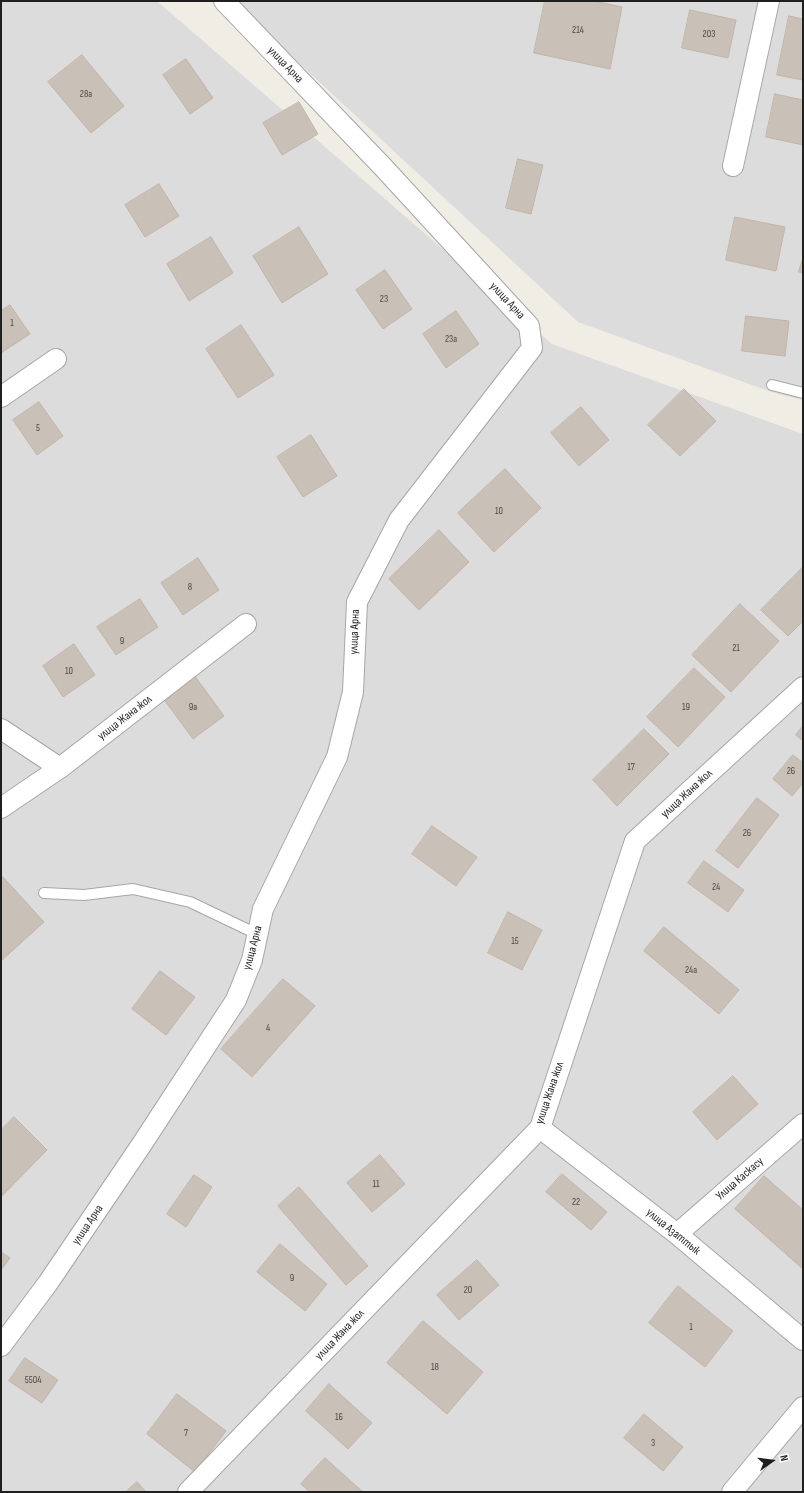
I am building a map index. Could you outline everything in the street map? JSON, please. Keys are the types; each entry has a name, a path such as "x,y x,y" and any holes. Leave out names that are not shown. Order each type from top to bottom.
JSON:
{"street":[{"name":"улица Арна","path":"1,1346 53,1277 236,1000 252,960 263,909 337,757 353,692 357,602 398,520 532,348 530,326 383,167 224,1"},
{"path":"733,166 769,1"},
{"path":"1,398 56,359"},
{"name":"улица Жана жол","path":"1,808 60,768 246,624"},
{"name":"улица Жана жол","path":"188,1492 540,1128 635,841 803,687"},
{"path":"1,729 60,768"},
{"name":"Улица Каскасу","path":"677,1234 803,1124"},
{"name":"улица Азаттык","path":"540,1128 677,1234 803,1340"},
{"path":"732,1492 803,1407"}],"lane":[{"path":"772,385 803,393"},
{"path":"44,893 84,895 133,889 190,902 258,934"}],"shaded area":[{"path":"1,1 157,1 552,344 803,434 803,1492 1,1492"},
{"path":"232,1 803,1 803,400 774,393 578,322"}],"building":[{"path":"545,1 594,1 622,7 610,69 534,53"},
{"path":"690,10 736,20 728,58 682,48"},
{"path":"789,16 803,19 803,80 777,75"},
{"path":"82,55 124,106 91,133 48,82"},
{"path":"186,59 213,98 190,114 163,75"},
{"path":"775,94 803,100 803,145 766,137"},
{"path":"299,102 318,134 282,155 263,123"},
{"path":"518,159 543,165 531,214 506,208"},
{"path":"159,184 179,216 145,237 125,205"},
{"path":"735,217 785,227 776,271 726,260"},
{"path":"299,227 328,274 282,303 253,256"},
{"path":"211,237 233,273 189,301 167,264"},
{"path":"803,258 803,273 799,272"},
{"path":"385,270 412,309 383,329 356,290"},
{"path":"10,305 30,334 1,353 1,311"},
{"path":"456,311 479,344 446,368 423,334"},
{"path":"746,316 789,321 785,356 742,351"},
{"path":"241,325 274,375 238,398 206,349"},
{"path":"684,389 716,421 680,456 648,425"},
{"path":"39,402 63,436 37,455 13,420"},
{"path":"581,407 609,440 579,466 551,433"},
{"path":"311,435 337,476 303,497 277,457"},
{"path":"505,469 541,508 494,552 458,513"},
{"path":"439,530 469,562 419,610 389,579"},
{"path":"198,558 219,590 183,615 161,583"},
{"path":"803,567 803,621 788,636 761,610"},
{"path":"140,599 158,627 116,655 97,627"},
{"path":"740,604 779,641 731,692 692,655"},
{"path":"74,644 95,675 63,697 43,666"},
{"path":"694,668 725,697 678,747 647,717"},
{"path":"194,675 224,716 193,739 163,698"},
{"path":"803,726 803,741 796,735"},
{"path":"644,729 669,754 617,806 593,780"},
{"path":"793,755 803,763 803,783 792,796 773,779"},
{"path":"757,798 779,815 738,868 716,851"},
{"path":"432,826 477,857 456,886 412,854"},
{"path":"704,861 744,890 728,912 688,883"},
{"path":"3,877 44,922 1,961 1,879"},
{"path":"508,912 542,930 522,970 488,953"},
{"path":"664,927 739,990 719,1014 644,951"},
{"path":"160,971 195,997 166,1035 132,1009"},
{"path":"283,979 315,1006 252,1077 221,1049"},
{"path":"733,1076 758,1104 717,1140 693,1112"},
{"path":"14,1117 47,1150 1,1197 1,1130"},
{"path":"380,1155 405,1184 372,1212 347,1183"},
{"path":"562,1174 607,1212 591,1230 546,1192"},
{"path":"194,1175 212,1187 186,1227 167,1214"},
{"path":"764,1176 803,1210 803,1269 735,1209"},
{"path":"299,1187 368,1266 346,1285 278,1206"},
{"path":"280,1244 327,1284 305,1311 257,1272"},
{"path":"1,1252 10,1258 1,1270"},
{"path":"477,1260 499,1285 459,1320 437,1295"},
{"path":"678,1286 733,1331 705,1367 649,1323"},
{"path":"423,1321 483,1372 447,1414 387,1363"},
{"path":"25,1358 58,1380 42,1403 9,1381"},
{"path":"329,1384 372,1423 348,1449 306,1411"},
{"path":"177,1394 226,1431 195,1472 147,1434"},
{"path":"644,1414 683,1447 663,1471 624,1438"},
{"path":"325,1458 363,1492 310,1492 301,1484"},
{"path":"137,1482 146,1492 126,1492"}]}
